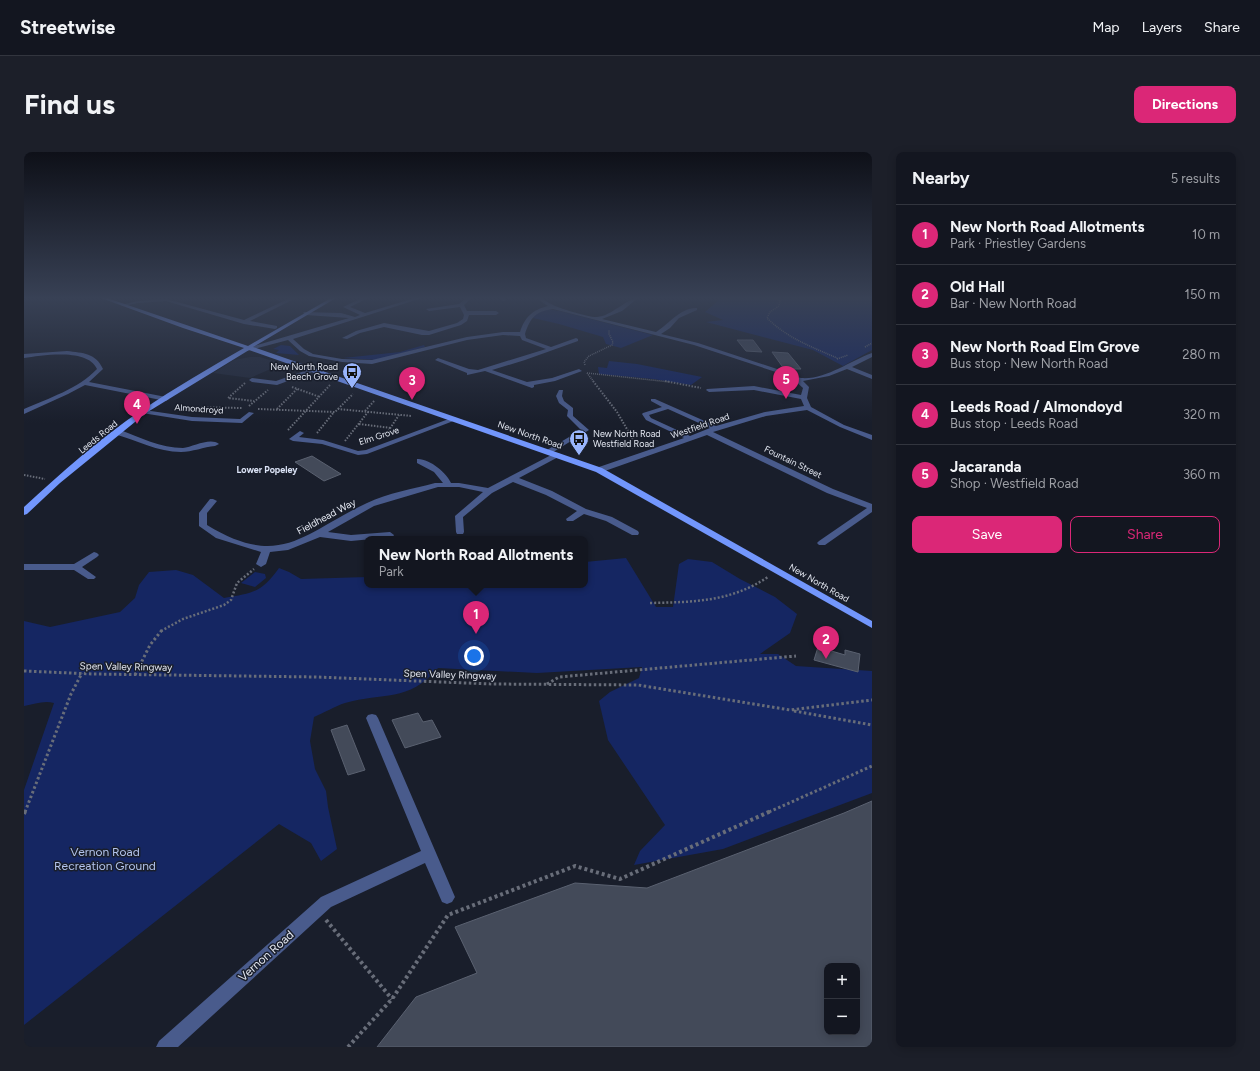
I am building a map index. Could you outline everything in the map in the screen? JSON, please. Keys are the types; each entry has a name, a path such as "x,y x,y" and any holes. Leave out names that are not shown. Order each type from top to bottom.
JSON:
{"main road":[{"name":"New North Road","path":"221,340 313,370 599,470 871,623"},
{"name":"Leeds Road","path":"24,512 57,481 144,412 166,399 182,387 262,340"}],"street":[{"path":"247,349 287,340"},
{"path":"291,340 307,354 318,357 377,362 434,346 465,340"},
{"path":"526,340 551,349"},
{"path":"438,360 468,371 487,370 497,365 523,359 576,340"},
{"path":"676,340 784,373 806,387 804,398 808,408 842,426 872,438"},
{"path":"24,356 51,353 70,353 95,359 100,364 100,368 95,376 24,412"},
{"path":"797,380 809,380 846,367 872,355"},
{"path":"846,367 872,377"},
{"path":"252,380 278,383 313,370"},
{"path":"487,370 534,387"},
{"path":"470,374 477,371"},
{"path":"527,384 554,380 579,371"},
{"path":"85,382 166,399"},
{"path":"709,390 754,388 804,398"},
{"path":"460,532 459,516 489,491 554,454 585,430 570,416 571,409 561,402 559,396 561,391"},
{"path":"653,400 717,429"},
{"path":"668,407 645,414 645,416 648,419 689,438"},
{"name":"Westfield Road","path":"599,470 643,456 689,438 776,411 808,408"},
{"name":"Almondroyd","path":"144,412 192,419 242,421 248,411"},
{"name":"Elm Grove","path":"300,433 293,439 323,442 358,453 378,448 454,419"},
{"path":"117,432 181,450 206,444 215,444"},
{"name":"Fountain Street","path":"707,432 830,491 872,507"},
{"path":"420,461 447,479 448,485"},
{"path":"514,478 583,510 609,519 635,533"},
{"name":"Fieldhead Way","path":"214,501 203,513 203,526 219,536 266,550 285,548 318,534 372,504 430,487 459,485 489,491"},
{"path":"822,543 872,507"},
{"path":"570,519 583,510"},
{"path":"318,534 350,538 364,537"},
{"path":"377,536 390,535"},
{"path":"260,564 266,550"},
{"path":"76,567 94,555"},
{"path":"24,567 76,567 91,577"},
{"path":"372,718 447,897"},
{"name":"Vernon Road","path":"165,1047 326,902 429,854"}],"path":[{"path":"612,340 612,345 589,356 584,362 585,370 617,412 643,456"},
{"path":"796,340 837,358"},
{"path":"587,373 660,380 709,390"},
{"path":"288,430 336,378"},
{"path":"252,380 245,383 228,398 255,401"},
{"path":"248,411 255,401 278,383 320,397"},
{"path":"311,441 359,386"},
{"path":"276,409 297,389"},
{"path":"365,412 381,394"},
{"path":"176,407 248,411 276,409 335,412"},
{"path":"338,409 414,416"},
{"path":"339,447 369,412"},
{"path":"378,448 399,414"},
{"path":"358,424 390,428"},
{"path":"24,475 57,481"},
{"path":"135,675 153,640 162,630 172,624 224,605 231,600 237,583 260,564"},
{"path":"650,603 700,602 736,595 757,586 777,571"},
{"path":"546,684 559,677 796,656"},
{"name":"Spen Valley Ringway","path":"24,671 135,675 316,677 492,684 638,685 790,710 872,700"},
{"path":"24,814 71,694 82,673"},
{"path":"790,710 872,725"},
{"path":"348,1047 392,999 448,915 575,866 620,879 872,766"},
{"path":"318,910 392,999"}],"shaded area":[{"path":"260,357 282,364 250,378 213,373 234,360"}],"green space":[{"path":"604,340 641,340 621,348 606,344"},
{"path":"774,340 872,340 872,350 843,366 813,350"},
{"path":"281,345 290,346 299,355 276,353 279,350 273,349"},
{"path":"424,345 425,347 377,360 343,358 400,352"},
{"path":"609,361 637,364 702,377 691,385 653,379 599,374 598,367 607,368"},
{"name":"Vernon Road Recreation Ground","path":"626,558 656,607 673,607 679,564 688,559 712,562 740,579 775,597 797,614 790,633 760,654 778,654 796,666 872,671 872,793 723,849 634,865 640,851 665,825 608,740 599,701 610,692 639,678 642,667 537,673 438,668 416,687 405,692 345,703 314,717 310,741 315,769 326,791 337,849 321,861 311,843 279,824 24,1025 24,790 54,703 43,702 24,706 24,621 50,627 120,612 135,598 139,585 149,572 176,570 193,575 224,598 242,595 256,590 267,583 279,568 301,579 364,577 364,588 588,588 588,562"},
{"path":"255,572 265,574 266,578 255,587 241,583"}],"building":[{"path":"737,340 753,340 762,352 746,351"},
{"path":"772,352 788,353 801,369 784,369"},
{"path":"312,456 341,474 324,481 295,462"},
{"path":"818,647 845,655 845,650 860,654 858,672 814,660"},
{"path":"418,713 423,722 432,720 441,737 405,748 392,720"},
{"path":"347,725 365,770 348,775 331,730"},
{"path":"872,801 872,1047 377,1047 416,997 477,973 455,927 575,883 647,888"}],"place":[{"name":"New North Road Beech Grove","path":"352,389"},
{"name":"Jacaranda","path":"786,399"},
{"name":"New North Road Elm Grove","path":"412,400"},
{"name":"Leeds Road / Almondoyd","path":"137,424"},
{"name":"New North Road Westfield Road","path":"579,456"},
{"name":"New North Road Allotments","path":"476,634"},
{"name":"Old Hall","path":"826,659"}],"district":[{"name":"Lower Popeley","path":"267,470"}]}
